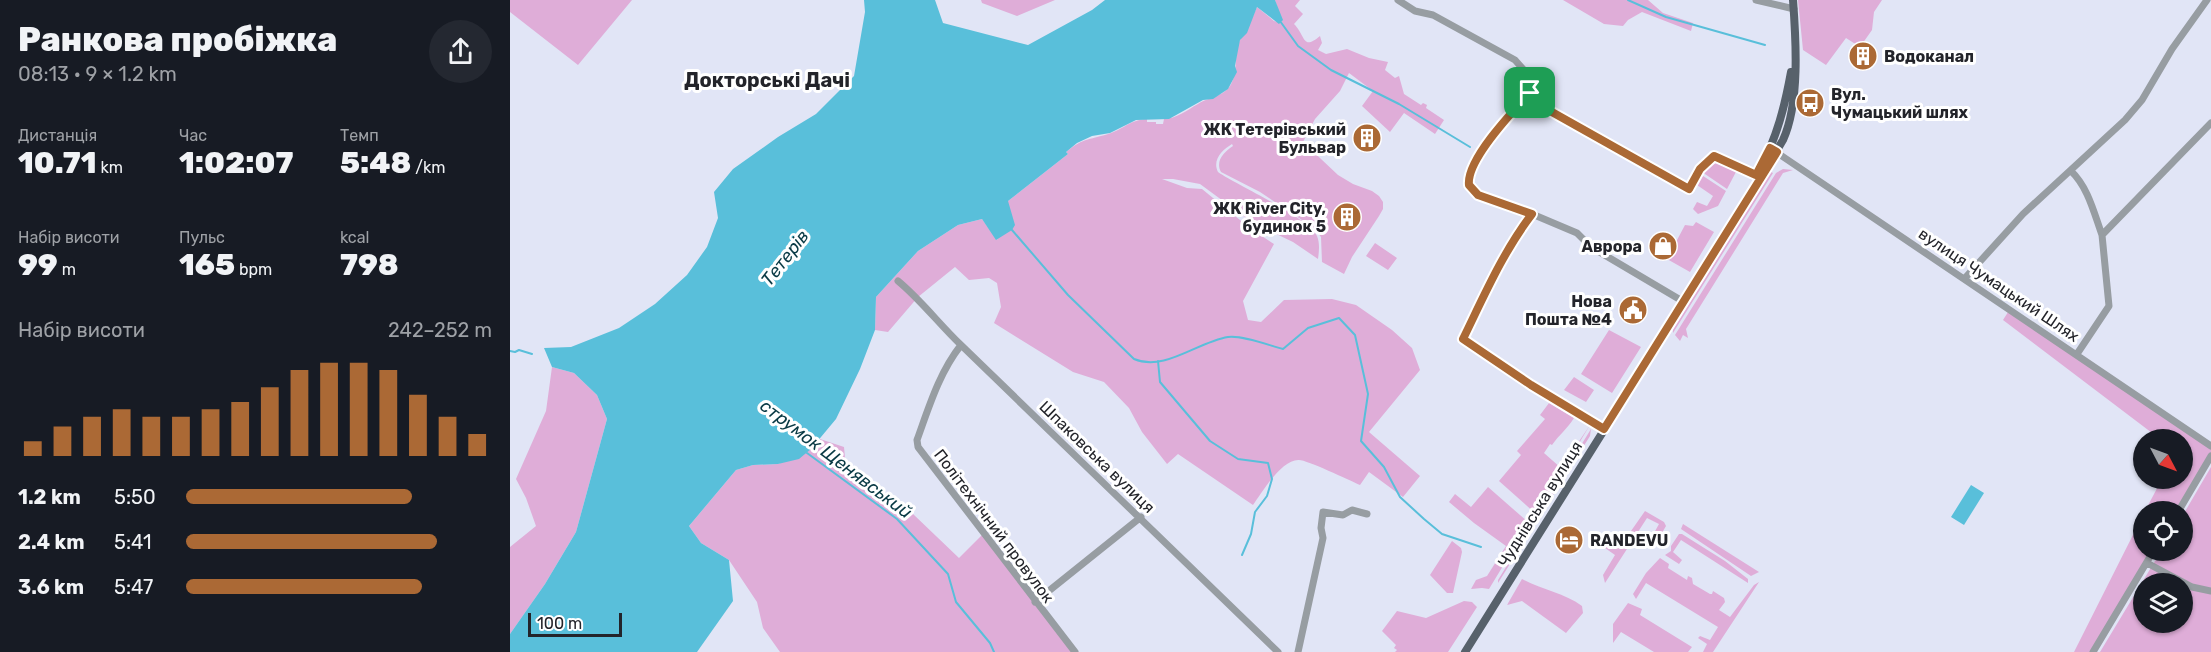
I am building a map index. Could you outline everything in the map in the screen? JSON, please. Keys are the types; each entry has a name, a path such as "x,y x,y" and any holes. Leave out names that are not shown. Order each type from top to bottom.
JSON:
{"main road":[{"name":"Чуднівська вулиця","path":"1463,652 1786,134 1793,107 1793,5"}],"street":[{"path":"1398,0 1415,11 1433,15 1515,60 1523,69 1530,93 1543,107 1689,189 1700,169 1714,156 1759,176"},
{"path":"1756,0 1793,5"},
{"path":"1965,278 2023,213 2125,120 2142,100 2172,49 2207,0"},
{"path":"1530,93 1492,134 1468,180 1474,192 1577,233 1591,247 1682,301"},
{"path":"2102,235 2211,123"},
{"name":"вулиця Чумацький Шлях","path":"1774,150 2211,446"},
{"path":"2071,171 2077,176 2087,194 2102,235 2109,306 2077,354"},
{"path":"1532,214 1497,270 1463,339 1531,385 1602,428"},
{"name":"Шпаковська вулиця","path":"898,281 918,297 934,318 961,345 1278,652"},
{"name":"Політехнічний провулок","path":"961,345 951,358 934,393 917,440 918,447 1075,652"},
{"path":"2184,501 2211,456"},
{"path":"1298,652 1323,538 1321,528 1323,512 1343,514 1353,510 1367,514"},
{"path":"1035,602 1140,518"},
{"path":"2093,652 2146,563 2192,587 2211,591"}],"shaded area":[{"path":"510,0 632,0 578,65 510,12"},
{"path":"981,0 1055,0 1017,16 982,3"},
{"path":"1275,0 1300,0 1295,6 1303,14 1294,24 1307,42 1320,36 1322,43 1318,50 1326,54 1347,49 1369,58 1388,62 1385,70 1395,78 1399,76 1404,94 1421,105 1423,103 1427,105 1426,108 1444,120 1435,134 1404,113 1390,132 1362,106 1373,91 1349,73 1340,91 1315,119 1303,142 1338,175 1372,191 1383,202 1383,209 1352,257 1344,274 1322,262 1321,237 1314,228 1260,192 1221,172 1220,161 1233,146 1232,144 1217,159 1218,172 1287,211 1311,228 1318,239 1318,259 1293,242 1253,223 1200,184 1162,179 1187,188 1202,189 1251,229 1274,244 1243,301 1248,320 1261,322 1284,300 1332,299 1356,305 1392,330 1412,348 1420,370 1369,432 1420,476 1403,497 1369,472 1360,485 1299,460 1279,470 1253,505 1178,454 1167,464 1142,432 1129,408 1104,382 1073,372 994,323 1001,307 997,283 989,278 969,280 955,267 918,297 888,332 875,330 876,297 918,251 958,225 982,219 997,240 1008,201 1068,154 1066,152 1072,147 1136,121 1147,119 1147,122 1163,124 1164,119 1177,116 1226,90 1233,81 1240,40 1257,7 1274,21 1282,23"},
{"path":"1563,0 1648,0 1663,13 1693,23 1691,31 1642,12 1628,20 1623,26 1604,24"},
{"path":"1798,0 1882,0 1874,12 1872,30 1860,47 1846,38 1826,65 1803,50"},
{"path":"1718,163 1737,170 1727,189 1702,172 1709,164"},
{"path":"1783,169 1793,170 1783,173 1686,329 1688,338 1683,335 1680,341 1675,335 1776,173"},
{"path":"1771,172 1773,173 1673,333 1673,329"},
{"path":"1700,174 1726,191 1718,206 1698,214 1693,209 1697,202 1707,206 1713,196 1697,185"},
{"path":"1696,222 1714,232 1690,272 1667,259 1685,225 1693,226"},
{"path":"1375,243 1397,258 1388,270 1366,256"},
{"path":"2010,309 2186,429 2147,429 2003,320"},
{"path":"1609,330 1641,347 1612,393 1581,374"},
{"path":"552,367 574,373 597,395 607,419 576,532 545,584 510,634 510,547 536,526 516,479 546,411"},
{"path":"1574,377 1594,390 1586,402 1564,390"},
{"path":"1549,403 1574,418 1544,453 1561,468 1590,425 1536,514 1499,481 1521,455 1517,451 1545,419 1540,415"},
{"path":"1591,429 1590,436 1498,583 1498,580"},
{"path":"2193,434 2211,446 2211,456 2193,486"},
{"path":"820,439 844,447 846,468 868,475 873,492 887,509 913,514 959,558 983,534 1075,652 780,652 763,628 757,602 729,560 701,543 689,526 736,470 753,465 778,464 811,449"},
{"path":"2211,467 2211,652 2100,652 2133,597 2133,633 2193,633 2193,573 2148,573 2155,561 2193,561 2193,501 2191,501"},
{"path":"1488,487 1529,523 1489,589 1471,589 1476,580 1487,576 1506,546 1449,502 1455,494 1471,507"},
{"path":"2157,489 2191,489 2184,501 2150,501"},
{"path":"1645,511 1664,522 1666,526 1659,538 1654,533 1659,524 1647,518 1605,583 1603,575 1615,555 1605,548 1605,543 1612,534 1624,541"},
{"path":"1683,524 1759,572 1751,576 1681,529"},
{"path":"1679,534 1725,561 1748,579 1748,583 1681,540 1673,552 1682,560 1679,564 1665,555 1671,551 1671,546"},
{"path":"2133,535 2133,561 2148,561 2141,573 2133,573 2133,586 2093,652 2074,652"},
{"path":"1452,541 1461,548 1462,552 1453,593 1447,593 1430,575"},
{"path":"1660,558 1669,564 1668,568 1687,580 1688,576 1692,578 1693,584 1710,594 1713,591 1724,598 1725,602 1719,610 1730,617 1754,585 1759,582 1713,652 1703,652 1707,644 1698,638 1700,636 1710,640 1718,627 1646,583 1636,599 1633,594 1646,573"},
{"path":"1522,579 1575,602 1582,606 1583,613 1566,633 1522,601 1507,605"},
{"path":"1464,601 1472,602 1477,607 1448,652 1395,652 1396,645 1382,631 1397,611 1426,618"},
{"path":"1628,603 1642,609 1640,615 1692,647 1688,652 1654,652 1621,632 1613,643 1613,624"}],"water":[{"name":"Тетерів","path":"864,0 935,0 943,23 1028,45 1092,10 1105,0 1275,0 1283,20 1279,24 1257,7 1247,33 1240,40 1235,66 1237,72 1228,89 1213,99 1203,100 1169,119 1136,120 1110,133 1092,136 1077,143 1066,152 1068,154 1008,201 1015,225 1012,230 996,240 982,219 958,225 918,251 876,297 875,330 860,369 836,419 811,449 799,459 778,464 753,465 736,470 689,526 701,543 729,560 733,601 697,652 510,652 510,634 545,584 576,532 607,419 597,395 574,373 552,367 544,348 571,347 619,328 655,304 687,275 707,247 718,218 714,192 733,169 778,137 816,114 854,76 865,12"},
{"path":"1971,485 1984,493 1964,525 1951,517"}],"waterway":[{"path":"1628,0 1666,17 1765,45"},
{"path":"1280,21 1298,46 1331,70 1399,104 1470,147"},
{"path":"1012,230 1068,295 1134,359 1157,362 1228,337 1248,339 1283,349 1308,328 1339,318 1355,335 1368,394 1361,441 1384,467 1400,497 1424,519 1442,534 1481,547"},
{"path":"510,351 519,350 532,354"},
{"path":"1158,361 1160,382 1210,441 1238,459 1268,463 1272,479 1267,496 1255,512 1251,534 1242,555"},
{"name":"струмок Щенявський","path":"807,453 897,519 948,574 956,602 990,643 994,652"}],"place":[{"name":"Водоканал","path":"1863,56"},
{"name":"Вул. Чумацький шлях","path":"1810,103"},
{"name":"ЖК Тетерівський Бульвар","path":"1367,138"},
{"name":"ЖК River City, будинок 5","path":"1347,217"},
{"name":"Аврора","path":"1663,246"},
{"name":"Нова Пошта №4","path":"1633,310"},
{"name":"RANDEVU","path":"1569,540"}],"district":[{"name":"Докторські Дачі","path":"767,80"}],"route":[{"path":"1530,93 1543,107 1689,189 1700,169 1714,156 1756,175 1770,148 1777,152 1604,429 1531,385 1463,339 1497,270 1532,214 1478,195 1469,185 1469,175 1492,134 1530,93"}]}
